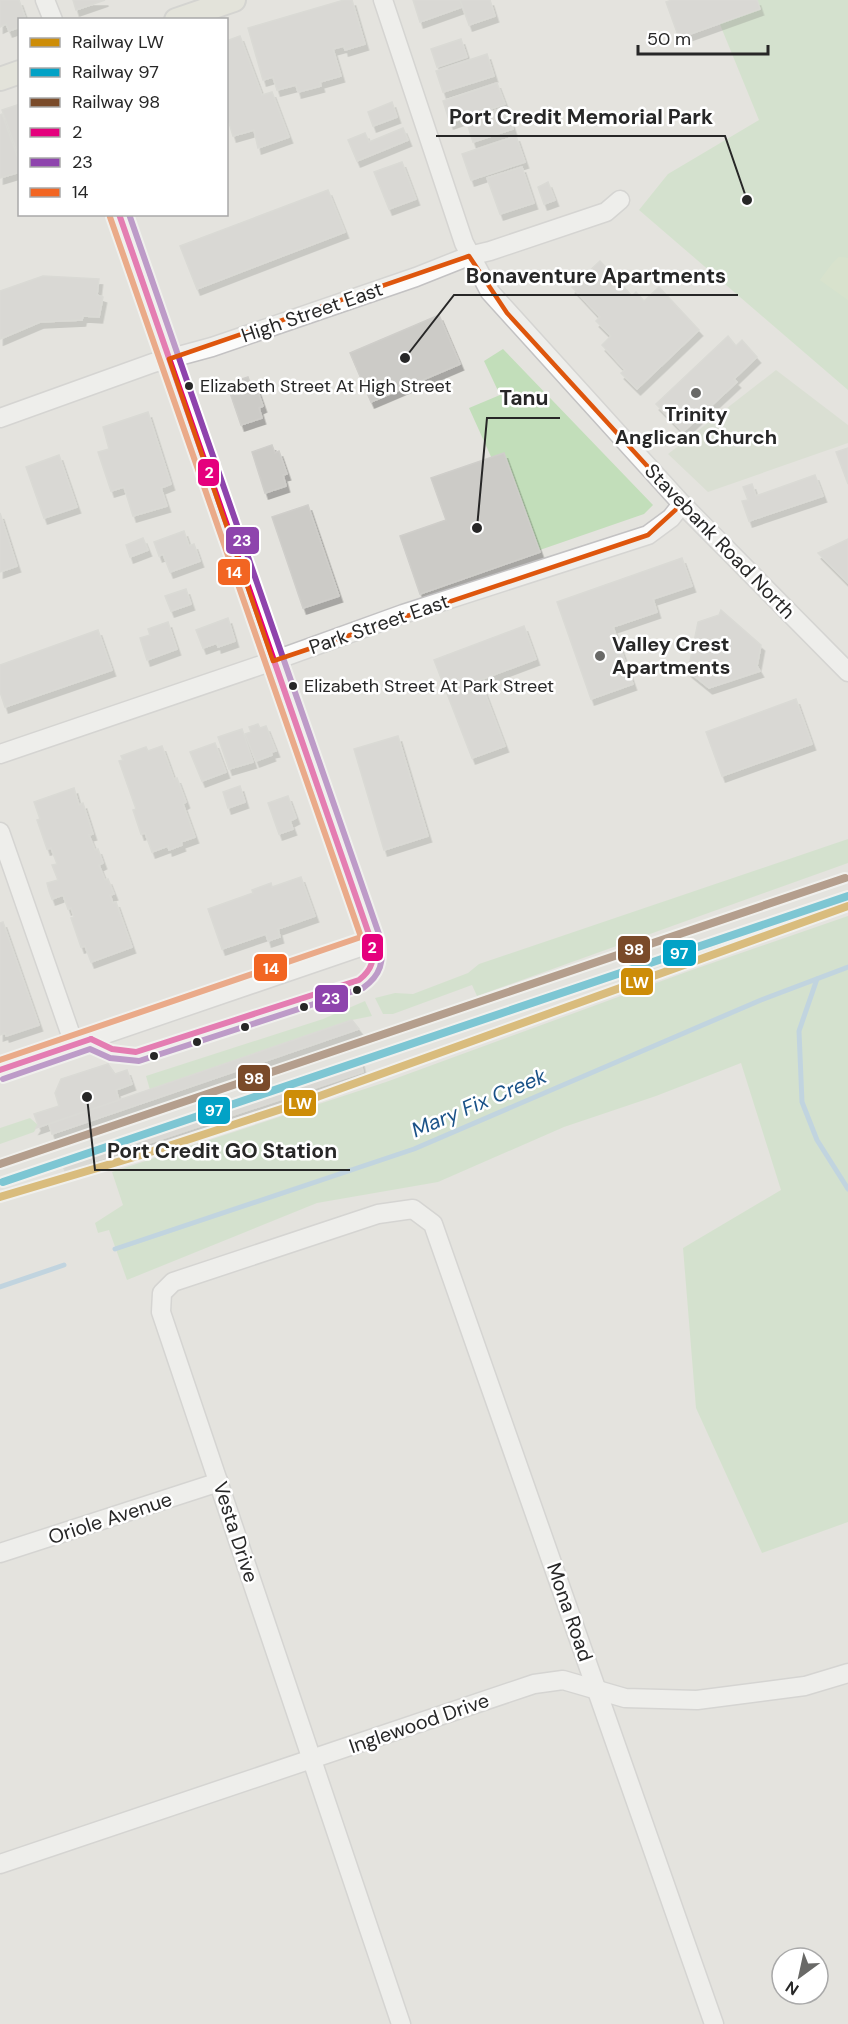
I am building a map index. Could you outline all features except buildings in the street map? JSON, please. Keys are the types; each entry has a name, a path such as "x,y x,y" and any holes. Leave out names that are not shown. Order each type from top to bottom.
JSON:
{"main road":[{"path":"182,18 234,0"},
{"path":"0,79 18,73"}],"street":[{"path":"45,0 52,18"},
{"name":"Stavebank Road North","path":"383,0 470,256 489,292 682,504 848,672"},
{"name":"High Street East","path":"0,418 153,363 212,346 416,277 470,256 606,212 620,200"},
{"path":"0,1070 372,943 120,216"},
{"name":"Park Street East","path":"0,754 403,614 648,535 671,518 682,504"},
{"path":"0,832 74,1044"},
{"name":"Vesta Drive","path":"401,2024 161,1312 162,1293 173,1282 378,1214 413,1209"},
{"name":"Mona Road","path":"413,1209 434,1224 714,2024"},
{"name":"Oriole Avenue","path":"0,1554 219,1482"},
{"name":"Inglewood Drive","path":"0,1864 313,1760 534,1683 563,1680 625,1698 697,1700 805,1686 848,1673"}],"highlighted area":[{"path":"469,256 507,313 682,504 648,535 273,661 169,359"}],"green space":[{"path":"754,0 848,0 848,390 639,210 668,174 759,120 719,22"},
{"path":"839,257 848,258 848,300 820,280"},
{"path":"503,349 653,505 644,514 534,552 469,408 500,395 484,361"},
{"path":"776,370 848,425 848,443 708,492 668,454"},
{"path":"848,839 848,863 477,996 472,985 393,1014 383,1014 375,998 395,993 413,994 468,973 479,964"},
{"path":"848,916 848,1522 762,1553 696,1408 683,1248 781,1190 741,1063 656,1096 564,1127 438,1182 317,1203 127,1280 109,1230 98,1233 95,1223 123,1205 112,1172 386,1082 689,971"},
{"path":"365,1001 372,1016 352,1020 150,1090 146,1076 323,1019"},
{"path":"30,1118 38,1125 34,1132 0,1144 0,1128"}],"waterway":[{"name":"Mary Fix Creek","path":"115,1249 414,1149 761,1000 848,967"},
{"path":"817,979 799,1031 802,1102 817,1140 848,1189"},
{"name":"Mary Fix Creek","path":"0,1287 64,1265"}],"rail line":[{"name":"98","path":"0,1164 845,878"},
{"name":"97","path":"3,1182 848,896"},
{"name":"LW","path":"0,1197 141,1155 303,1102 848,906"}],"transit line":[{"name":"2","path":"91,1039 112,1049 136,1052 359,980 370,968 373,954 372,943 120,216"},
{"name":"23","path":"3,1079 90,1049 110,1058 139,1061 363,988 377,973 382,955 381,940 130,216"},
{"name":"14","path":"0,1060 361,937 110,217"},
{"name":"2","path":"0,1070 91,1039"}],"place":[{"name":"Port Credit Memorial Park","path":"747,200"},
{"name":"Bonaventure Apartments","path":"405,358"},
{"name":"Elizabeth Street At High Street","path":"189,386"},
{"name":"Trinity Anglican Church","path":"696,393"},
{"name":"Tanu","path":"477,528"},
{"name":"Valley Crest Apartments","path":"600,656"},
{"name":"Elizabeth Street At Park Street","path":"293,686"},
{"name":"Port Credit GO Station","path":"87,1097"}]}
